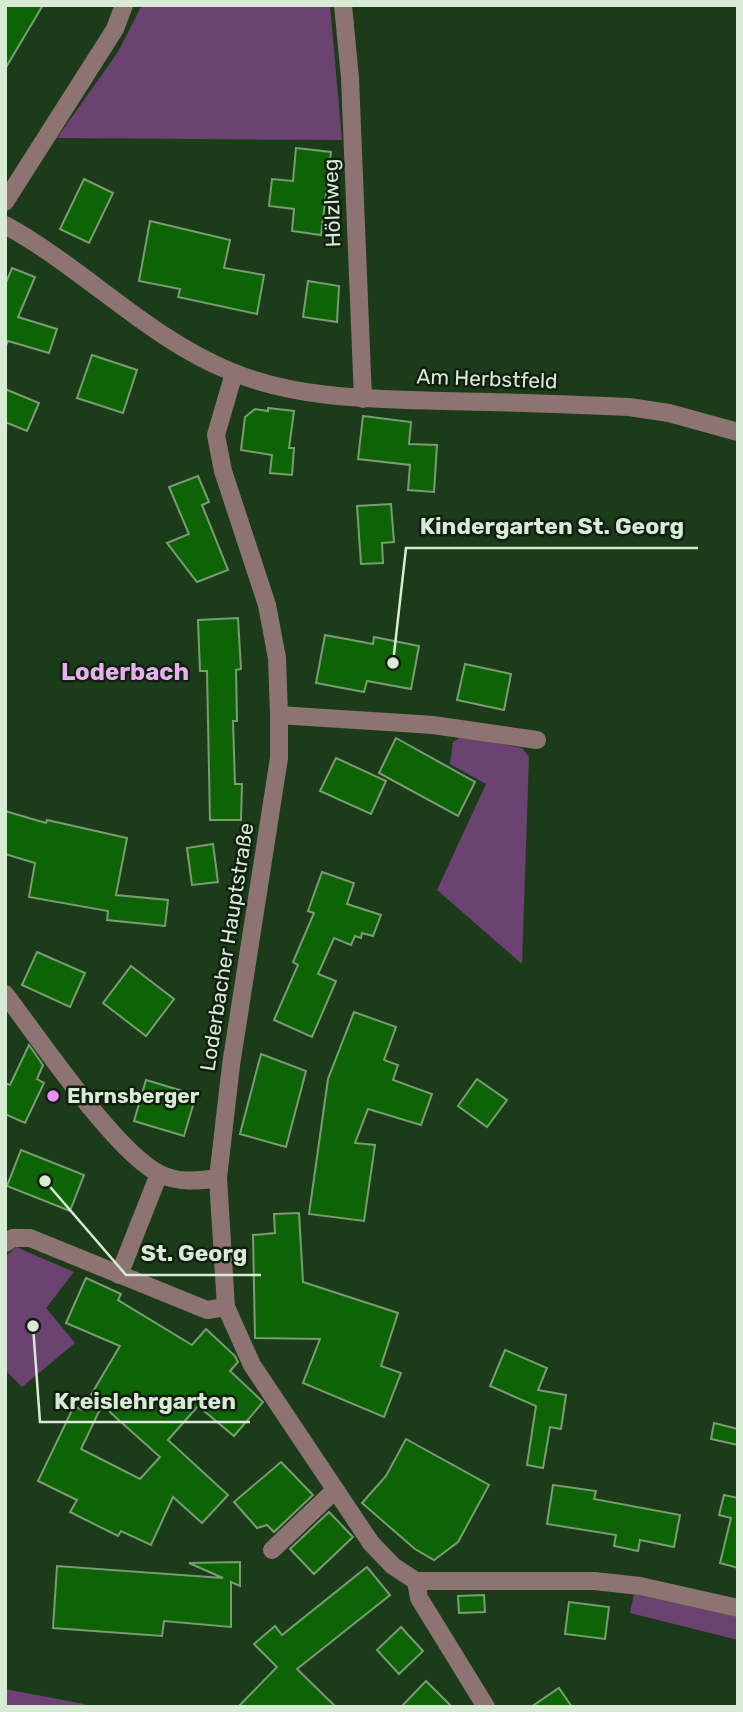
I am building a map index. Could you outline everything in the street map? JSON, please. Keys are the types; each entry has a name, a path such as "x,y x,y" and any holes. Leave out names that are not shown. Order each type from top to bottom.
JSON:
{"street":[{"path":"5,202 115,29 124,5"},
{"name":"Hölzlweg","path":"343,5 350,78 362,398"},
{"path":"5,225 78,269 183,347 234,373"},
{"name":"Am Herbstfeld","path":"234,373 320,394 362,398 629,407 669,413 738,432"},
{"name":"Loderbacher Hauptstraße","path":"234,373 220,416 217,442 267,605 277,658 279,758 231,1065 218,1178 226,1307 252,1365 370,1543 393,1566 416,1581"},
{"path":"279,715 433,725 537,740"},
{"path":"6,995 132,1154 159,1174 195,1182 218,1178"},
{"path":"119,1275 159,1174"},
{"path":"8,1237 30,1238 207,1310 226,1307"},
{"path":"272,1550 334,1491"},
{"path":"486,1707 419,1598 416,1581 594,1581 639,1586 738,1608"}],"shaded area":[{"path":"142,5 330,5 342,140 57,138 118,52"},
{"path":"461,737 522,748 529,757 522,964 437,890 486,784 450,764 453,742"},
{"path":"16,1247 74,1272 46,1308 75,1343 22,1387 5,1370 5,1257"},
{"path":"634,1594 738,1617 738,1640 630,1613"},
{"path":"5,1689 84,1704 87,1707 5,1707"}],"building":[{"path":"5,5 43,5 5,69"},
{"path":"296,148 331,152 321,235 292,231 294,209 269,206 272,179 293,181"},
{"path":"84,179 113,193 89,243 60,229"},
{"path":"150,221 230,240 224,268 264,275 257,314 178,297 180,289 139,281"},
{"path":"12,268 35,277 18,317 57,329 49,353 8,341 5,347 5,285"},
{"path":"308,281 339,286 337,322 303,317"},
{"path":"92,355 137,370 123,413 77,398"},
{"path":"5,389 39,403 27,431 5,422"},
{"path":"268,408 294,411 289,448 294,448 292,475 270,473 272,455 241,450 245,417 255,409 268,411"},
{"path":"363,416 411,422 409,444 437,445 434,492 408,490 410,465 358,459"},
{"path":"198,476 209,502 202,505 228,570 197,582 167,543 189,534 169,487"},
{"path":"391,504 394,542 382,543 383,563 361,564 357,506"},
{"path":"238,618 241,669 236,670 237,721 233,721 235,784 242,784 241,820 210,820 207,671 200,671 198,620"},
{"path":"325,635 373,644 374,637 419,646 411,689 367,681 364,692 316,683"},
{"path":"465,664 511,674 504,710 457,700"},
{"path":"396,738 475,782 458,816 379,773"},
{"path":"336,758 386,781 371,814 320,791"},
{"path":"5,811 46,823 47,820 127,838 116,895 168,900 165,926 107,920 108,911 29,897 35,863 5,854"},
{"path":"213,844 218,882 192,885 187,848"},
{"path":"322,872 354,883 347,904 381,915 373,936 362,933 361,938 355,936 351,945 334,938 318,974 336,981 312,1037 274,1020 298,965 293,962 314,913 308,911"},
{"path":"37,952 85,973 70,1007 22,985"},
{"path":"131,966 174,999 146,1036 103,1003"},
{"path":"354,1012 396,1027 384,1060 398,1065 393,1080 432,1094 421,1125 368,1109 355,1143 375,1145 364,1221 309,1214 328,1079"},
{"path":"29,1045 43,1065 37,1079 44,1083 25,1123 5,1114 5,1083 10,1085"},
{"path":"261,1054 306,1071 286,1147 240,1134"},
{"path":"477,1079 507,1100 487,1127 458,1106"},
{"path":"146,1080 196,1095 184,1136 134,1121"},
{"path":"21,1150 84,1175 70,1211 7,1186"},
{"path":"299,1213 303,1282 398,1313 381,1366 401,1373 384,1417 303,1383 320,1339 255,1338 253,1235 275,1233 274,1214"},
{"path":"86,1278 121,1294 118,1300 192,1345 206,1329 235,1356 238,1362 230,1371 263,1402 234,1436 198,1406 168,1440 228,1495 202,1523 173,1497 151,1545 121,1531 118,1536 70,1512 77,1500 38,1481 74,1406 82,1410 120,1346 66,1323","holes":["102,1405 160,1457 140,1479 81,1449"]},
{"path":"505,1350 547,1368 538,1390 566,1395 561,1429 550,1427 543,1468 527,1465 536,1406 490,1386"},
{"path":"714,1423 738,1429 738,1445 711,1439"},
{"path":"406,1439 489,1485 458,1542 434,1560 415,1549 362,1503 386,1476"},
{"path":"281,1462 313,1495 274,1532 267,1525 257,1528 234,1502"},
{"path":"553,1485 596,1491 594,1499 680,1515 674,1547 640,1540 638,1551 614,1546 616,1535 547,1524"},
{"path":"724,1495 738,1498 738,1568 720,1563 731,1518 719,1515"},
{"path":"329,1512 353,1537 314,1574 290,1549"},
{"path":"240,1562 240,1586 231,1582 231,1627 164,1621 162,1636 53,1628 57,1566 223,1578 189,1563"},
{"path":"367,1567 390,1595 297,1669 336,1707 238,1707 277,1667 254,1644 275,1626 282,1635"},
{"path":"484,1595 485,1612 459,1613 458,1596"},
{"path":"569,1602 609,1607 605,1639 565,1634"},
{"path":"401,1627 423,1651 399,1674 377,1650"},
{"path":"426,1681 452,1707 401,1707"},
{"path":"559,1688 572,1707 531,1707"}],"place":[{"name":"Kindergarten St. Georg","path":"393,663"},
{"name":"Ehrnsberger","path":"53,1096"},
{"name":"St. Georg","path":"45,1181"},
{"name":"Kreislehrgarten","path":"33,1326"}],"district":[{"name":"Loderbach","path":"125,672"}]}
